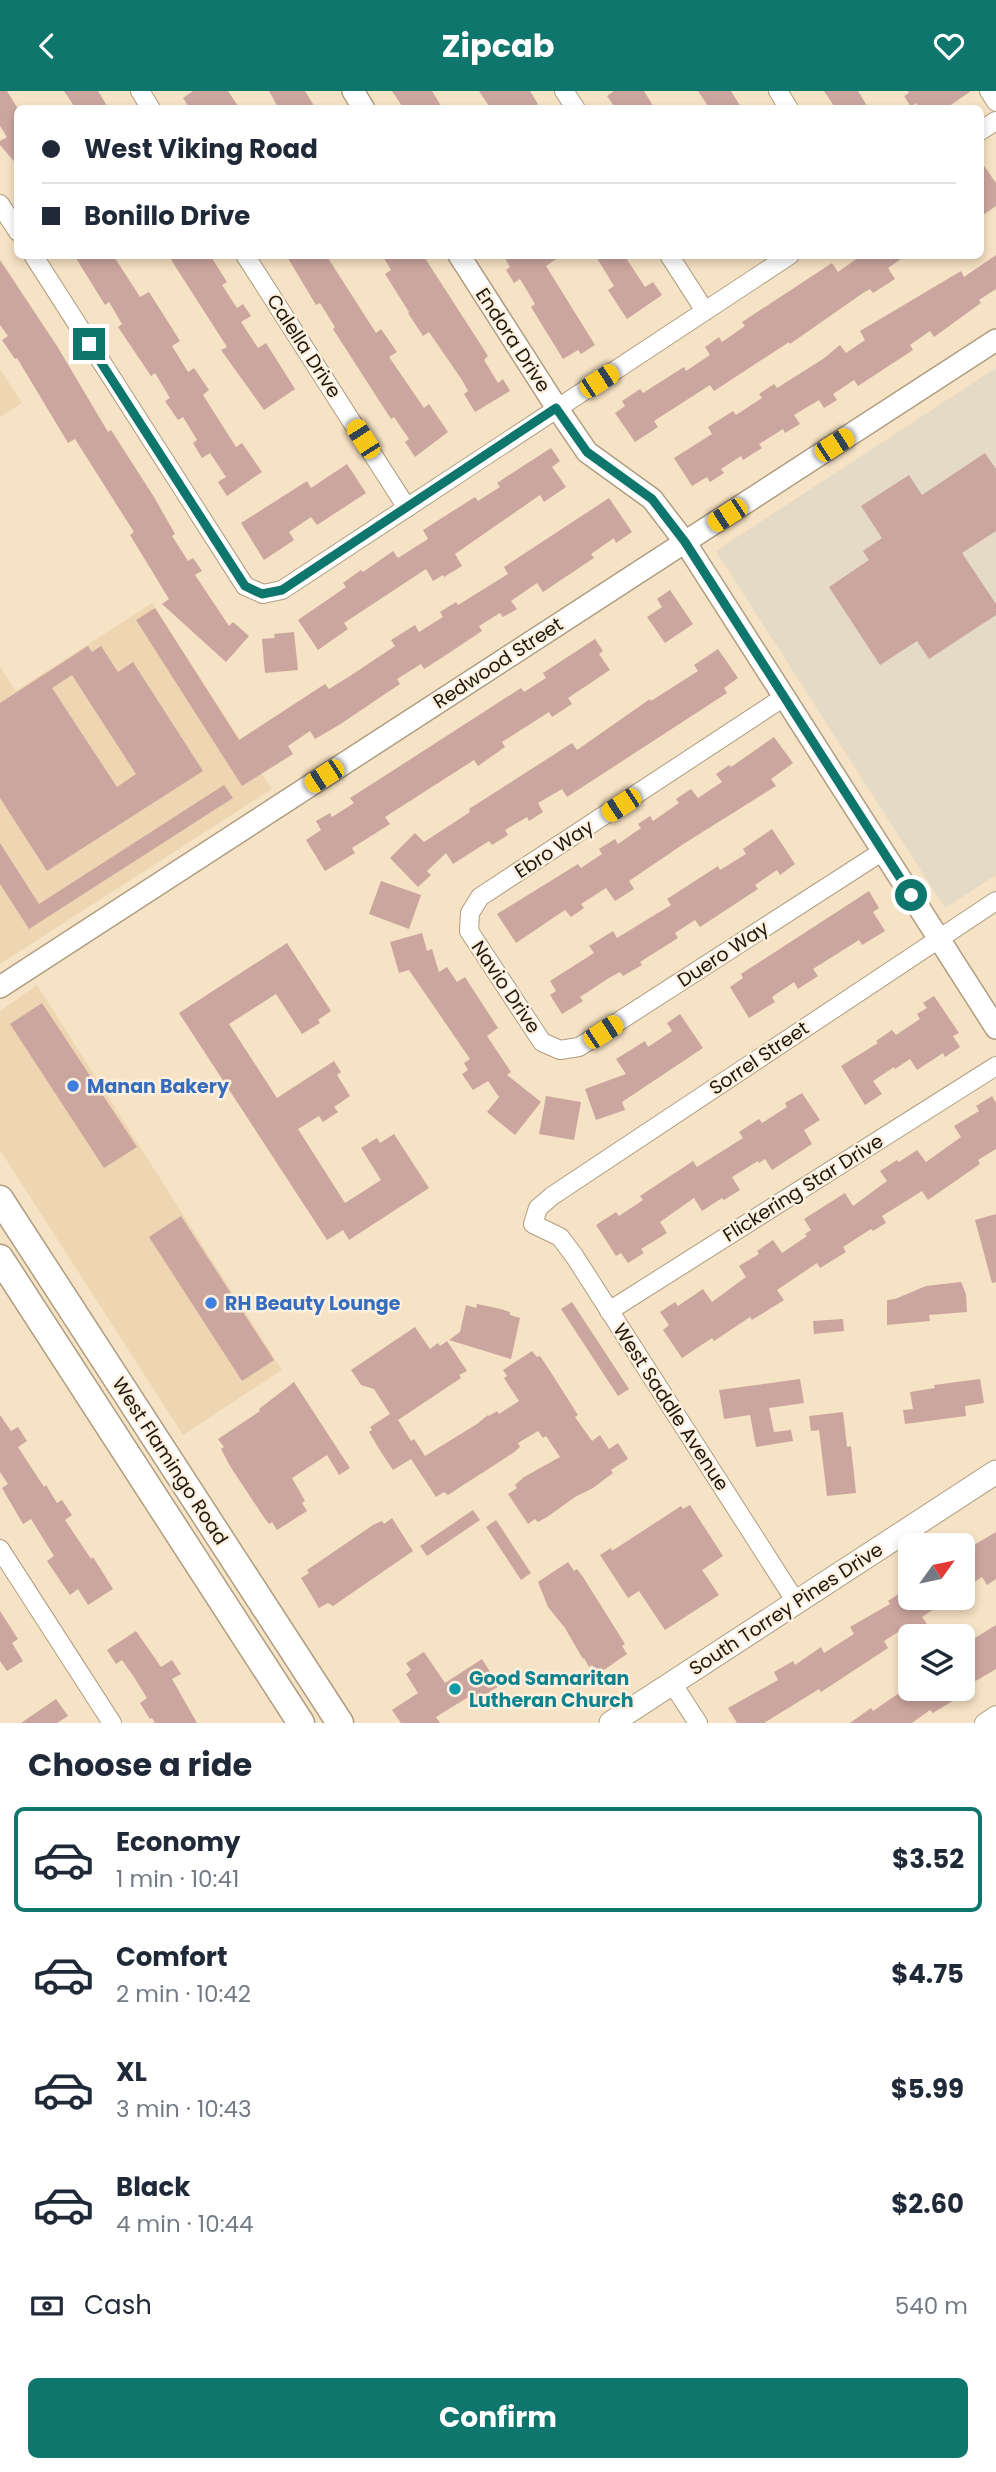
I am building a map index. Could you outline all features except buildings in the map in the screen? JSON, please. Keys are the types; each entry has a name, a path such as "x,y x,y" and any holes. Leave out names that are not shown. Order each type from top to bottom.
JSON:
{"main road":[{"name":"West Flamingo Road","path":"0,1199 340,1723"},
{"name":"West Flamingo Road","path":"0,1258 301,1723"},
{"path":"100,1413 125,1421 135,1437 144,1443 159,1443"},
{"path":"139,1472 153,1469 161,1475 203,1540 246,1579"},
{"name":"South Torrey Pines Drive","path":"611,1723 996,1472"}],"street":[{"path":"989,91 996,102"},
{"path":"0,204 14,226"},
{"path":"36,259 245,586 262,594 282,590 784,259"},
{"name":"Calella Drive","path":"248,259 407,508"},
{"name":"Endora Drive","path":"461,259 587,452 652,499 685,542 996,1028"},
{"path":"672,259 705,311"},
{"name":"Redwood Street","path":"0,987 996,340"},
{"name":"Ebro Way","path":"470,913 480,897 784,698"},
{"name":"Duero Way","path":"560,1051 579,1047 883,851"},
{"name":"Sorrel Street","path":"533,1224 538,1208 552,1196 996,901"},
{"name":"Navio Drive","path":"470,913 468,931 542,1042 560,1051"},
{"name":"Flickering Star Drive","path":"609,1311 996,1066"},
{"name":"West Saddle Avenue","path":"533,1224 560,1237 796,1602"},
{"path":"0,1549 112,1723"},
{"path":"672,1683 698,1723"},
{"path":"984,1723 996,1716"}],"shaded area":[{"path":"996,368 996,875 945,908 716,551"},
{"path":"0,369 22,403 0,417"},
{"path":"152,603 272,789 0,964 0,667 16,691"},
{"path":"37,985 282,1370 183,1435 0,1150 0,1011"}],"place":[{"name":"Manan Bakery","path":"73,1086"},
{"name":"RH Beauty Lounge","path":"211,1303"},
{"name":"Good Samaritan Lutheran Church","path":"455,1689"}],"route":[{"path":"89,344 245,586 262,594 282,590 556,408 587,452 652,499 685,542 911,895"}]}
